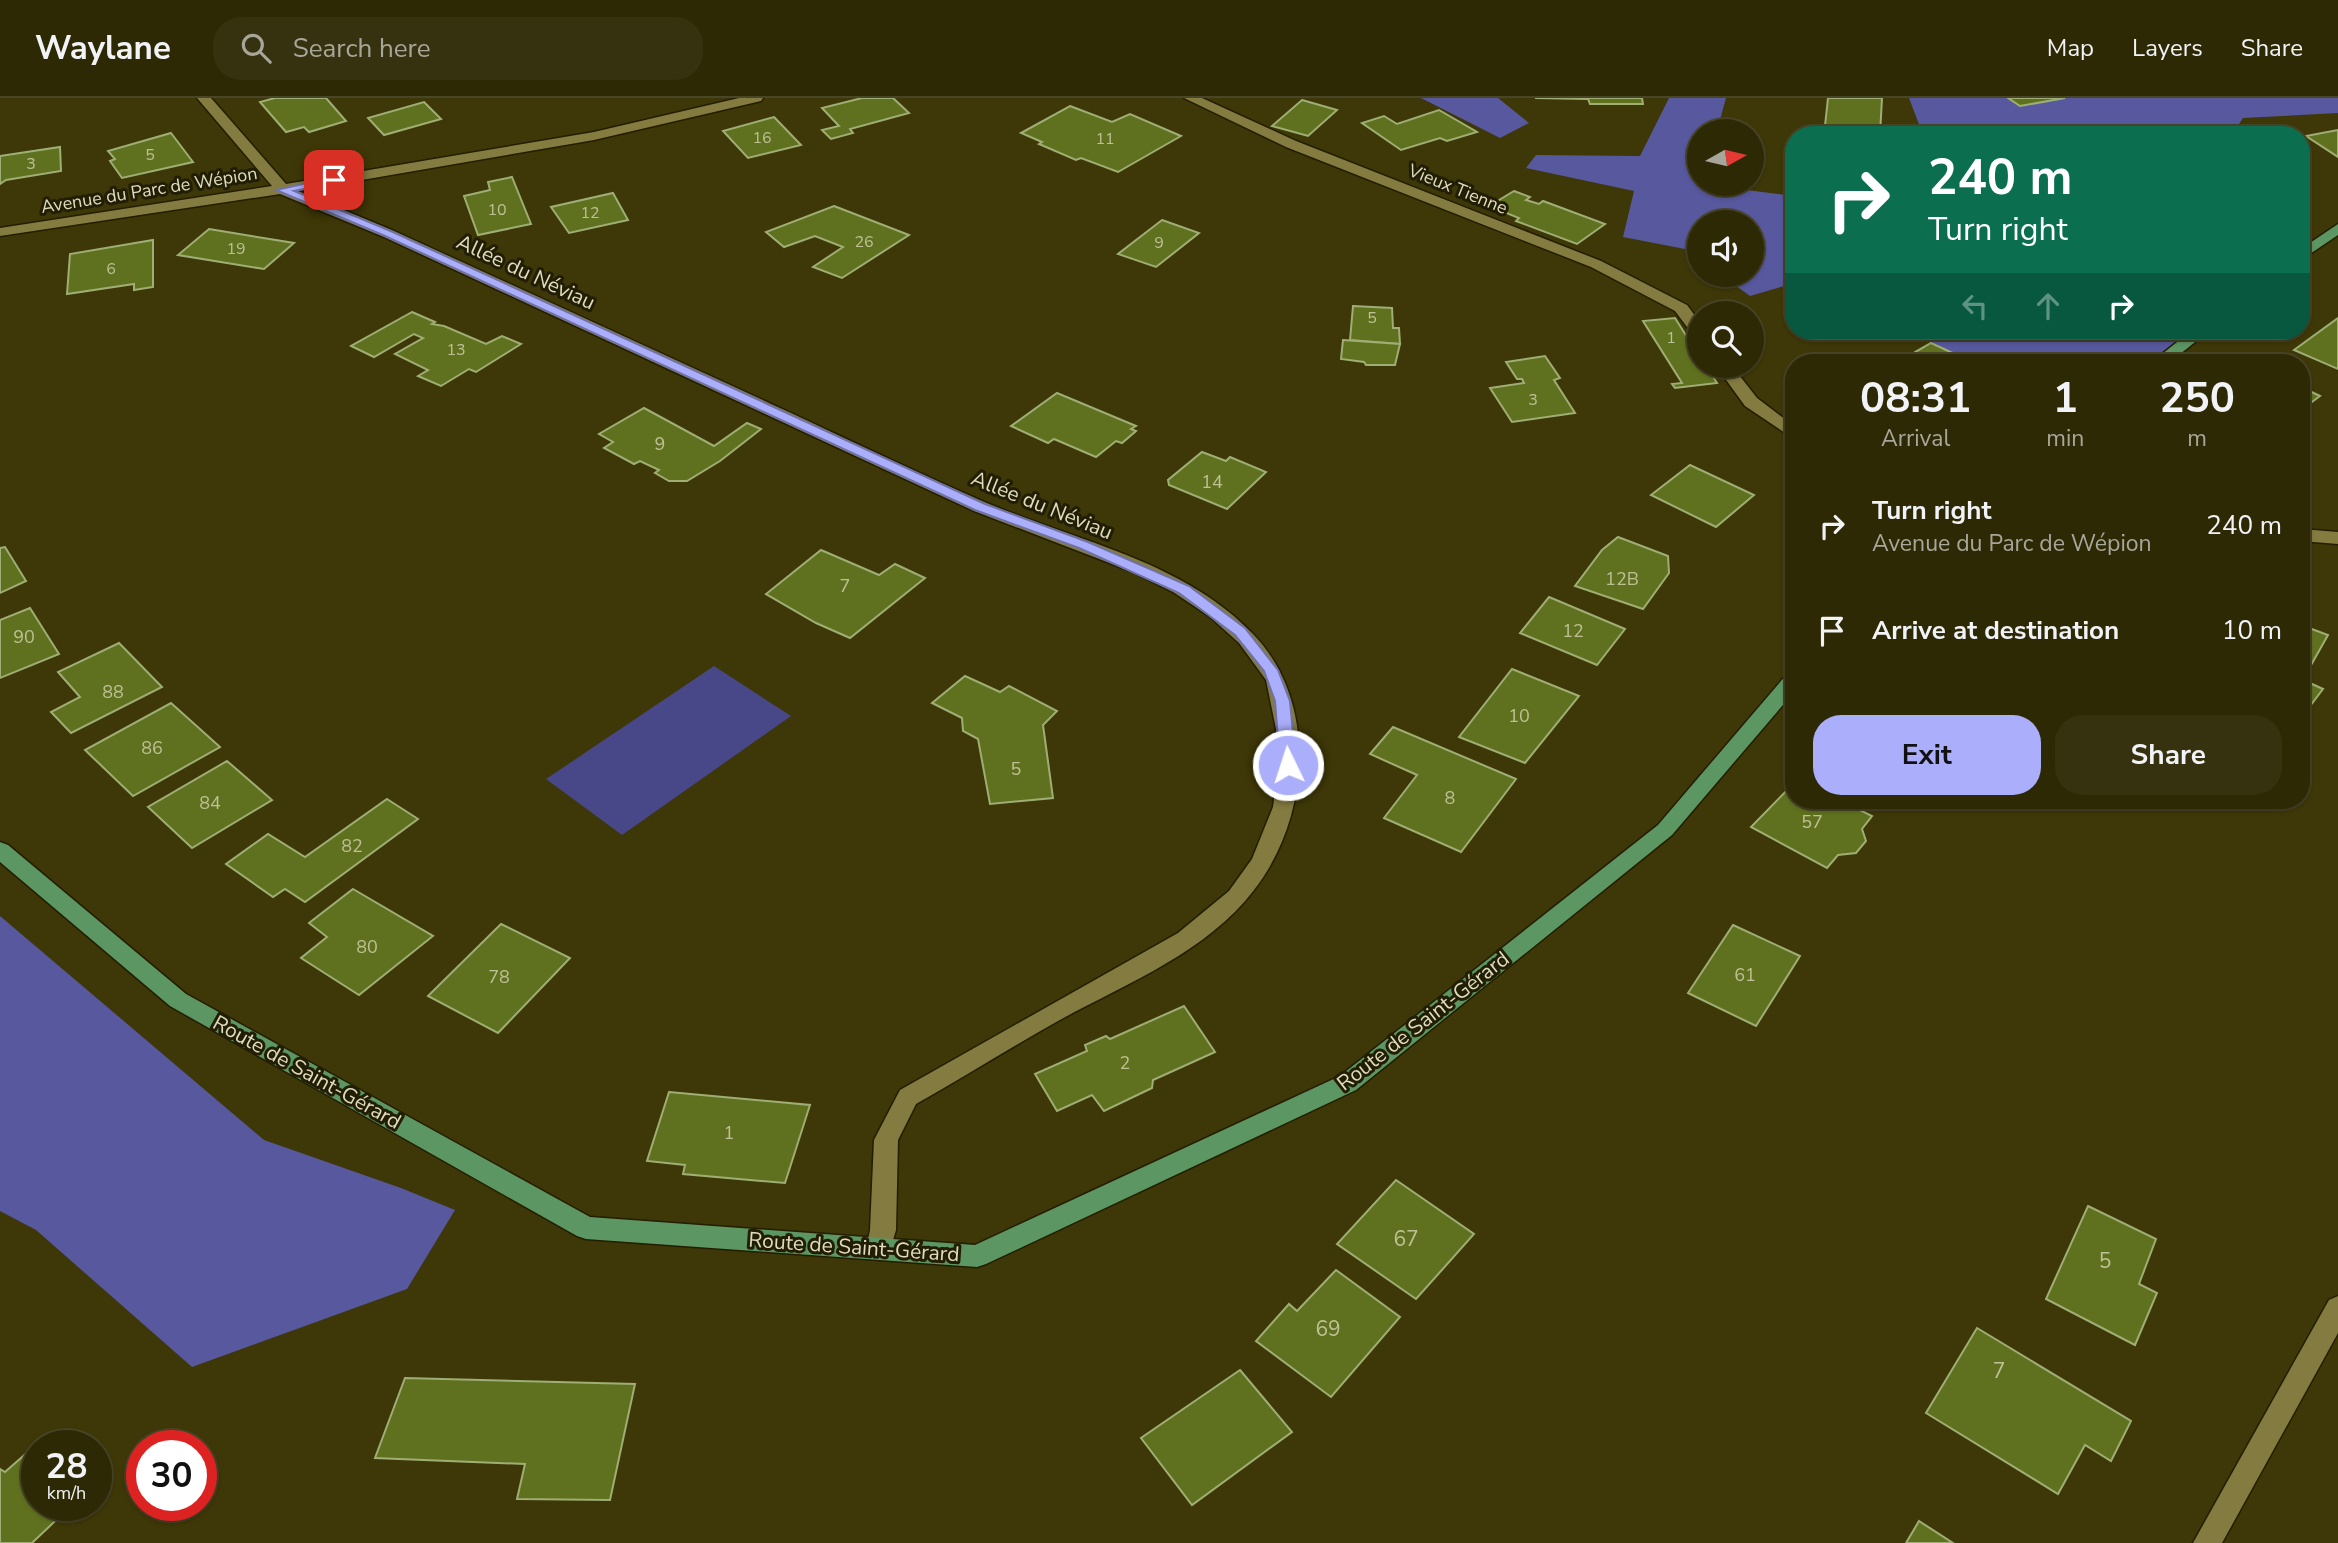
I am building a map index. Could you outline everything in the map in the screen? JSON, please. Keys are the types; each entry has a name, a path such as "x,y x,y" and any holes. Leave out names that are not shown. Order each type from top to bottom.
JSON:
{"main road":[{"path":"2310,249 2338,228"},
{"path":"2171,354 2190,340"},
{"name":"Route de Saint-Gérard","path":"0,850 178,1000 586,1228 977,1256 1348,1083 1665,830 1785,690"}],"street":[{"name":"Allée du Néviau","path":"204,98 282,190 389,234 980,507 1072,541 1184,589 1240,631 1271,670 1283,701 1288,784 1278,831 1260,867 1223,910 1181,943 908,1097 886,1140 883,1230 879,1249"},
{"name":"Avenue du Parc de Wépion","path":"0,232 282,190 594,136 756,98"},
{"name":"Vieux Tienne","path":"1192,98 1291,144 1596,264 1681,308 1687,316"},
{"path":"1733,378 1751,402 1785,427"},
{"path":"2310,536 2338,538"},
{"path":"2207,1543 2338,1308"}],"shaded area":[{"path":"1421,98 1498,98 1529,123 1500,138"},
{"path":"1669,98 1726,98 1720,119 1687,119 1687,196 1764,196 1764,192 1785,195 1785,286 1750,296 1738,287 1764,287 1764,210 1687,210 1687,250 1623,237 1634,191 1526,168 1536,155 1640,156"},
{"path":"1909,98 2338,98 2338,113 2243,118 2238,126 1920,126"},
{"path":"1927,340 2186,342 2170,354 1952,354"},
{"path":"714,666 791,716 622,835 546,779"},
{"path":"0,916 264,1140 455,1210 407,1289 192,1367 36,1230 0,1211"}],"building":[{"path":"275,98 326,98 346,121 309,132 304,127 286,132 260,102"},
{"path":"862,98 893,98 909,113 850,129 853,133 831,139 822,130 839,126 822,108"},
{"path":"1535,98 1642,98 1643,104 1590,104 1588,99"},
{"path":"1828,98 1882,98 1880,126 1825,126"},
{"path":"2008,98 2065,98 2020,106"},
{"path":"1302,100 1337,110 1308,136 1272,126"},
{"path":"424,102 441,119 384,135 368,118"},
{"path":"1070,106 1112,122 1130,114 1181,136 1118,172 1081,158 1076,160 1021,133"},
{"path":"1439,110 1477,132 1447,141 1440,138 1401,150 1362,123 1384,116 1397,124"},
{"path":"774,117 801,145 748,158 723,131"},
{"path":"2338,130 2338,157 2310,139 2310,135"},
{"path":"171,133 193,162 122,178 110,161 115,159 108,151"},
{"path":"60,147 61,171 6,180 0,184 0,156"},
{"path":"512,177 531,224 478,235 464,196 490,190 488,182"},
{"path":"1514,191 1530,197 1526,200 1539,204 1543,201 1605,224 1577,244 1516,221 1519,218 1489,206"},
{"path":"613,193 628,220 569,233 551,207"},
{"path":"834,206 909,235 842,278 813,267 843,247 815,236 784,247 766,232"},
{"path":"1162,220 1199,233 1156,267 1118,254"},
{"path":"209,229 294,243 264,269 178,255"},
{"path":"153,240 153,287 134,290 134,284 67,294 70,254"},
{"path":"1353,306 1392,308 1393,328 1399,328 1400,344 1350,340"},
{"path":"412,312 435,322 432,324 444,326 486,344 502,336 521,344 476,372 469,369 441,386 418,376 428,370 395,354 423,338 414,334 374,357 351,346"},
{"path":"1675,318 1687,337 1687,378 1714,378 1717,383 1675,388 1672,384 1682,383 1643,321"},
{"path":"2338,318 2338,369 2310,357 2310,354 2294,350"},
{"path":"1343,340 1400,344 1395,365 1366,365 1364,362 1341,359"},
{"path":"1931,343 1955,354 1912,354"},
{"path":"1545,356 1560,378 1554,380 1575,413 1512,422 1490,388 1524,383 1522,379 1517,379 1506,362"},
{"path":"2310,391 2320,396 2310,403"},
{"path":"1057,393 1136,426 1131,429 1136,431 1122,443 1116,441 1096,457 1054,439 1048,443 1011,426"},
{"path":"644,408 714,446 747,423 761,429 720,461 687,481 669,481 655,473 659,470 640,461 634,464 604,448 613,442 599,434"},
{"path":"1202,452 1226,461 1230,457 1266,472 1227,509 1169,485 1168,480"},
{"path":"1690,465 1754,495 1716,527 1651,495"},
{"path":"1618,537 1668,556 1669,573 1643,609 1575,586 1602,550"},
{"path":"5,547 26,581 0,593 0,548"},
{"path":"821,550 879,575 895,564 925,578 850,638 816,623 766,594"},
{"path":"1549,597 1625,629 1597,665 1520,633"},
{"path":"30,608 59,654 0,678 0,620"},
{"path":"2310,628 2328,635 2310,667"},
{"path":"119,643 162,687 71,733 51,712 80,697 58,672"},
{"path":"1512,669 1579,696 1525,763 1459,737"},
{"path":"965,676 1000,692 1009,686 1057,711 1043,725 1053,798 990,804 978,739 963,731 962,718 932,703"},
{"path":"2310,683 2323,689 2310,706"},
{"path":"171,703 220,747 133,796 85,750"},
{"path":"1393,727 1516,779 1461,852 1384,818 1417,775 1370,754"},
{"path":"227,761 272,800 192,848 148,807"},
{"path":"1785,792 1785,809 1858,809 1872,816 1862,829 1866,841 1856,853 1838,855 1827,868 1751,827"},
{"path":"387,799 418,819 305,902 285,889 273,897 226,864 268,834 305,857"},
{"path":"353,889 433,936 359,995 301,958 327,937 309,923"},
{"path":"501,924 570,958 498,1033 428,996"},
{"path":"1733,925 1800,956 1756,1026 1688,993"},
{"path":"1184,1006 1215,1052 1153,1080 1152,1088 1104,1111 1092,1095 1057,1111 1035,1074 1087,1051 1085,1045 1106,1036 1110,1039"},
{"path":"669,1092 810,1105 785,1183 683,1174 685,1165 647,1161"},
{"path":"1396,1180 1474,1234 1416,1299 1337,1244"},
{"path":"2088,1206 2156,1239 2139,1284 2157,1293 2135,1345 2046,1299"},
{"path":"1336,1270 1400,1317 1331,1397 1256,1341 1289,1304 1297,1311"},
{"path":"1977,1328 2131,1421 2111,1461 2085,1445 2058,1494 1926,1413"},
{"path":"1240,1370 1292,1432 1192,1505 1141,1438"},
{"path":"405,1378 635,1384 610,1500 517,1499 525,1464 375,1458"},
{"path":"21,1458 21,1521 55,1521 32,1543 0,1543 0,1469 5,1472"},
{"path":"1919,1521 1953,1543 1906,1543"}],"route":[{"path":"334,180 282,190 389,234 980,507 1084,545 1184,589 1240,631 1271,670 1283,701 1288,765"}]}
